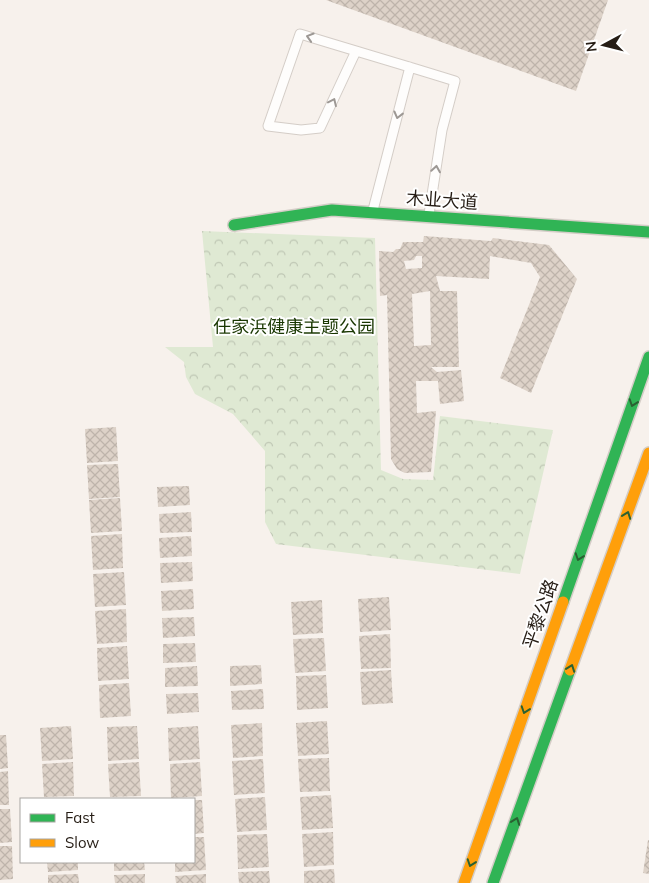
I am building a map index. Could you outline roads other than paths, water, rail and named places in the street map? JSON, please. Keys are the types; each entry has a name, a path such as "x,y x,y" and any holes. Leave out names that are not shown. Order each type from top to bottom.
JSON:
{"main road":[{"name":"木业大道","path":"234,225 332,210 649,232"},
{"name":"平黎公路","path":"464,883 649,358"},
{"path":"493,883 649,453"}],"lane":[{"path":"356,51 320,128 301,130 268,126 300,34 456,81 442,130 428,217"},
{"path":"373,213 410,67"}],"park label":[{"name":"任家浜健康主题公园","path":"294,326"}]}
